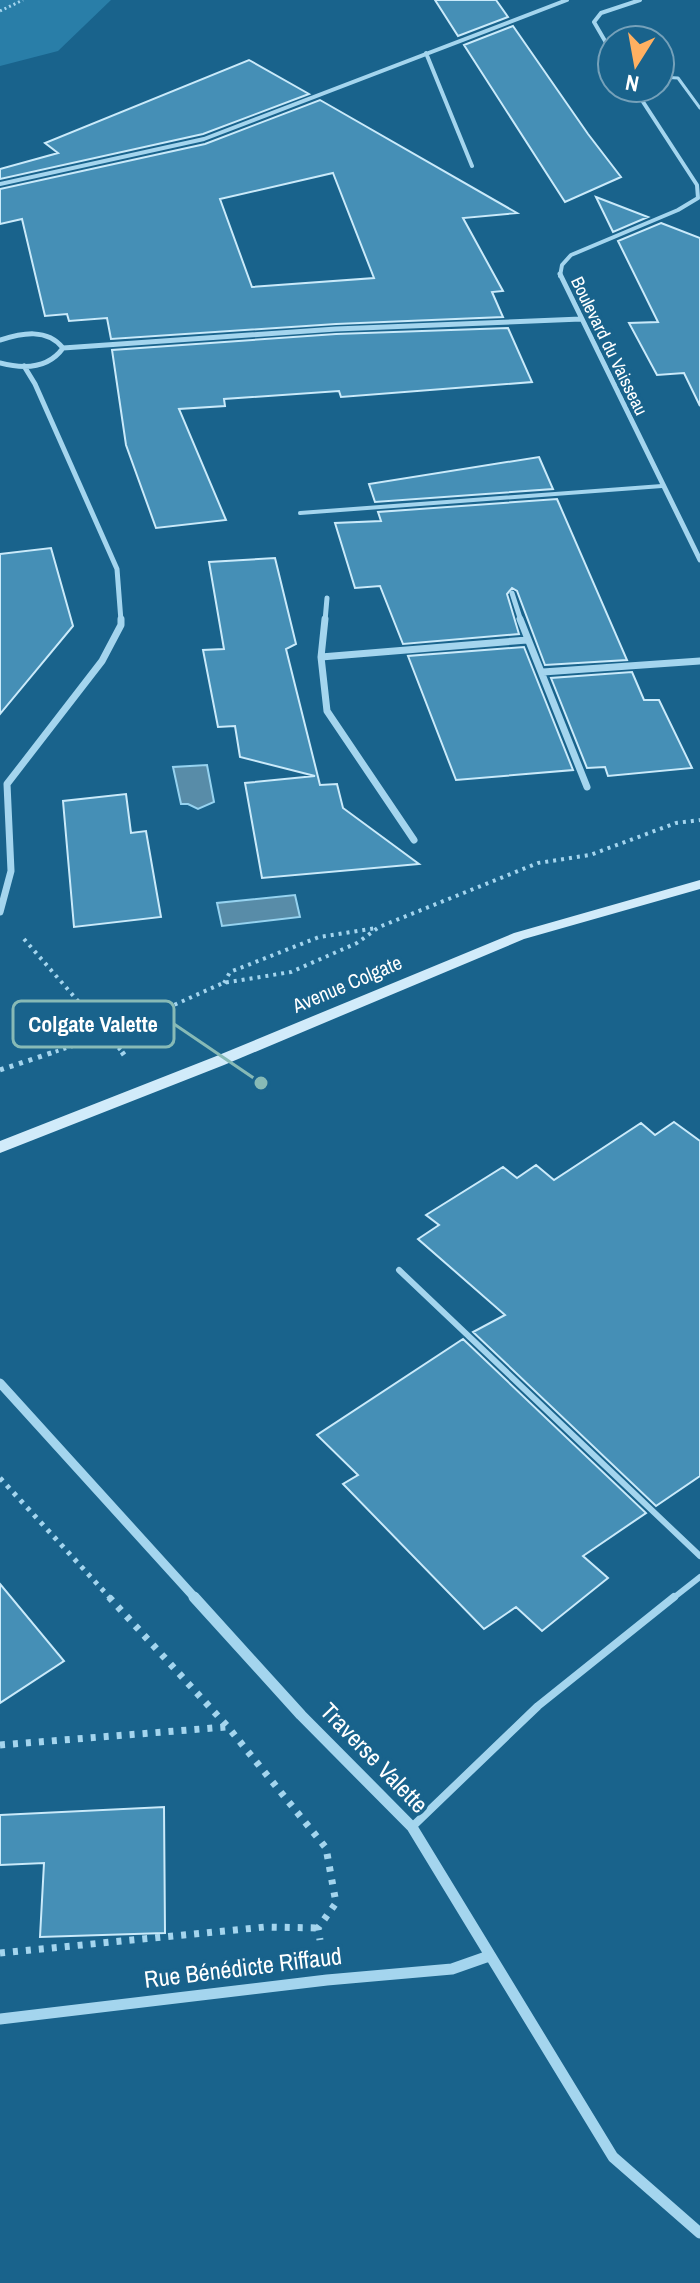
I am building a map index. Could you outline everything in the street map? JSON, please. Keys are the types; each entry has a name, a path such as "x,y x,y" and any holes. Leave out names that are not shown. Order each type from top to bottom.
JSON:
{"street":[{"path":"0,184 204,139 567,0"},
{"path":"596,25 594,22 601,13 640,0"},
{"path":"426,53 472,166"},
{"name":"Boulevard du Vaisseau","path":"644,104 697,185 699,197 678,210 571,255 562,265 560,276 700,560"},
{"path":"0,363 24,366 51,361 63,348 336,329 581,319"},
{"path":"0,340 22,334 43,335 56,340 63,348"},
{"path":"0,912 11,871 7,784 102,661 121,625 117,569 35,384 24,366"},
{"path":"512,593 527,640 543,672 587,787"},
{"path":"327,598 321,657 327,711 414,840"},
{"path":"321,657 527,640"},
{"path":"543,672 700,661"},
{"name":"Avenue Colgate","path":"0,1156 8,1144 219,1061 519,936 700,884"},
{"name":"Traverse Valette","path":"0,1383 301,1715 412,1827 613,2157 698,2227"},
{"name":"Rue Bénédicte Riffaud","path":"0,2019 327,1980 452,1969 489,1956"}],"lane":[{"path":"676,78 700,108"},
{"path":"300,513 662,486"},
{"path":"399,1270 700,1556"},
{"path":"412,1827 538,1706 700,1577"}],"path":[{"path":"0,11 23,0"},
{"path":"223,983 230,972 319,937 379,927 538,863 590,855 676,823 700,820"},
{"path":"0,1070 107,1035 223,983 291,972 357,943 379,927"},
{"path":"22,938 33,946 127,1059"},
{"path":"0,1478 228,1727 326,1848 336,1903 318,1928 322,1954"},
{"path":"0,1745 228,1727"},
{"path":"0,1953 265,1927 318,1928"}],"shaded area":[{"path":"0,0 111,0 58,51 0,66"},
{"path":"207,765 214,802 198,809 181,804 173,767"},
{"path":"295,895 300,917 222,926 217,903"}],"building":[{"path":"435,0 496,0 508,17 458,36"},
{"path":"513,26 621,177 565,202 464,45"},
{"path":"249,60 309,94 203,134 0,179 0,169 58,153 45,143"},
{"path":"320,100 517,213 463,218 503,291 492,292 503,317 111,339 107,318 69,321 67,314 45,316 22,219 0,224 0,189 205,144","holes":["333,173 374,278 252,287 220,199"]},
{"path":"596,197 648,217 613,232"},
{"path":"661,223 700,238 700,406 684,373 657,375 629,323 658,322 618,241"},
{"path":"508,328 532,382 341,397 339,391 224,399 225,406 179,409 226,520 156,528 126,445 112,350 336,334"},
{"path":"539,457 553,489 375,502 369,484"},
{"path":"557,499 627,660 545,665 517,591 512,588 507,594 519,634 403,644 380,586 355,588 335,523 381,521 378,512"},
{"path":"51,548 73,626 0,714 0,554"},
{"path":"275,558 296,644 286,649 320,785 337,784 343,808 419,864 262,878 245,783 315,776 240,757 235,726 218,727 203,650 224,649 209,562"},
{"path":"524,647 573,770 456,780 408,656"},
{"path":"632,672 644,700 659,700 692,768 608,776 605,767 587,768 551,678"},
{"path":"126,794 131,833 146,831 161,917 74,927 63,801"},
{"path":"674,1122 700,1141 700,1476 656,1506 473,1332 505,1315 418,1239 439,1225 426,1215 503,1167 517,1178 536,1165 554,1180 641,1123 655,1135"},
{"path":"463,1339 646,1513 583,1556 608,1578 542,1631 516,1607 484,1629 343,1484 358,1475 317,1435"},
{"path":"0,1584 64,1661 0,1703"},
{"path":"164,1807 165,1933 40,1937 44,1863 0,1865 0,1815"}],"place":[{"name":"Colgate Valette","path":"261,1083"}]}
